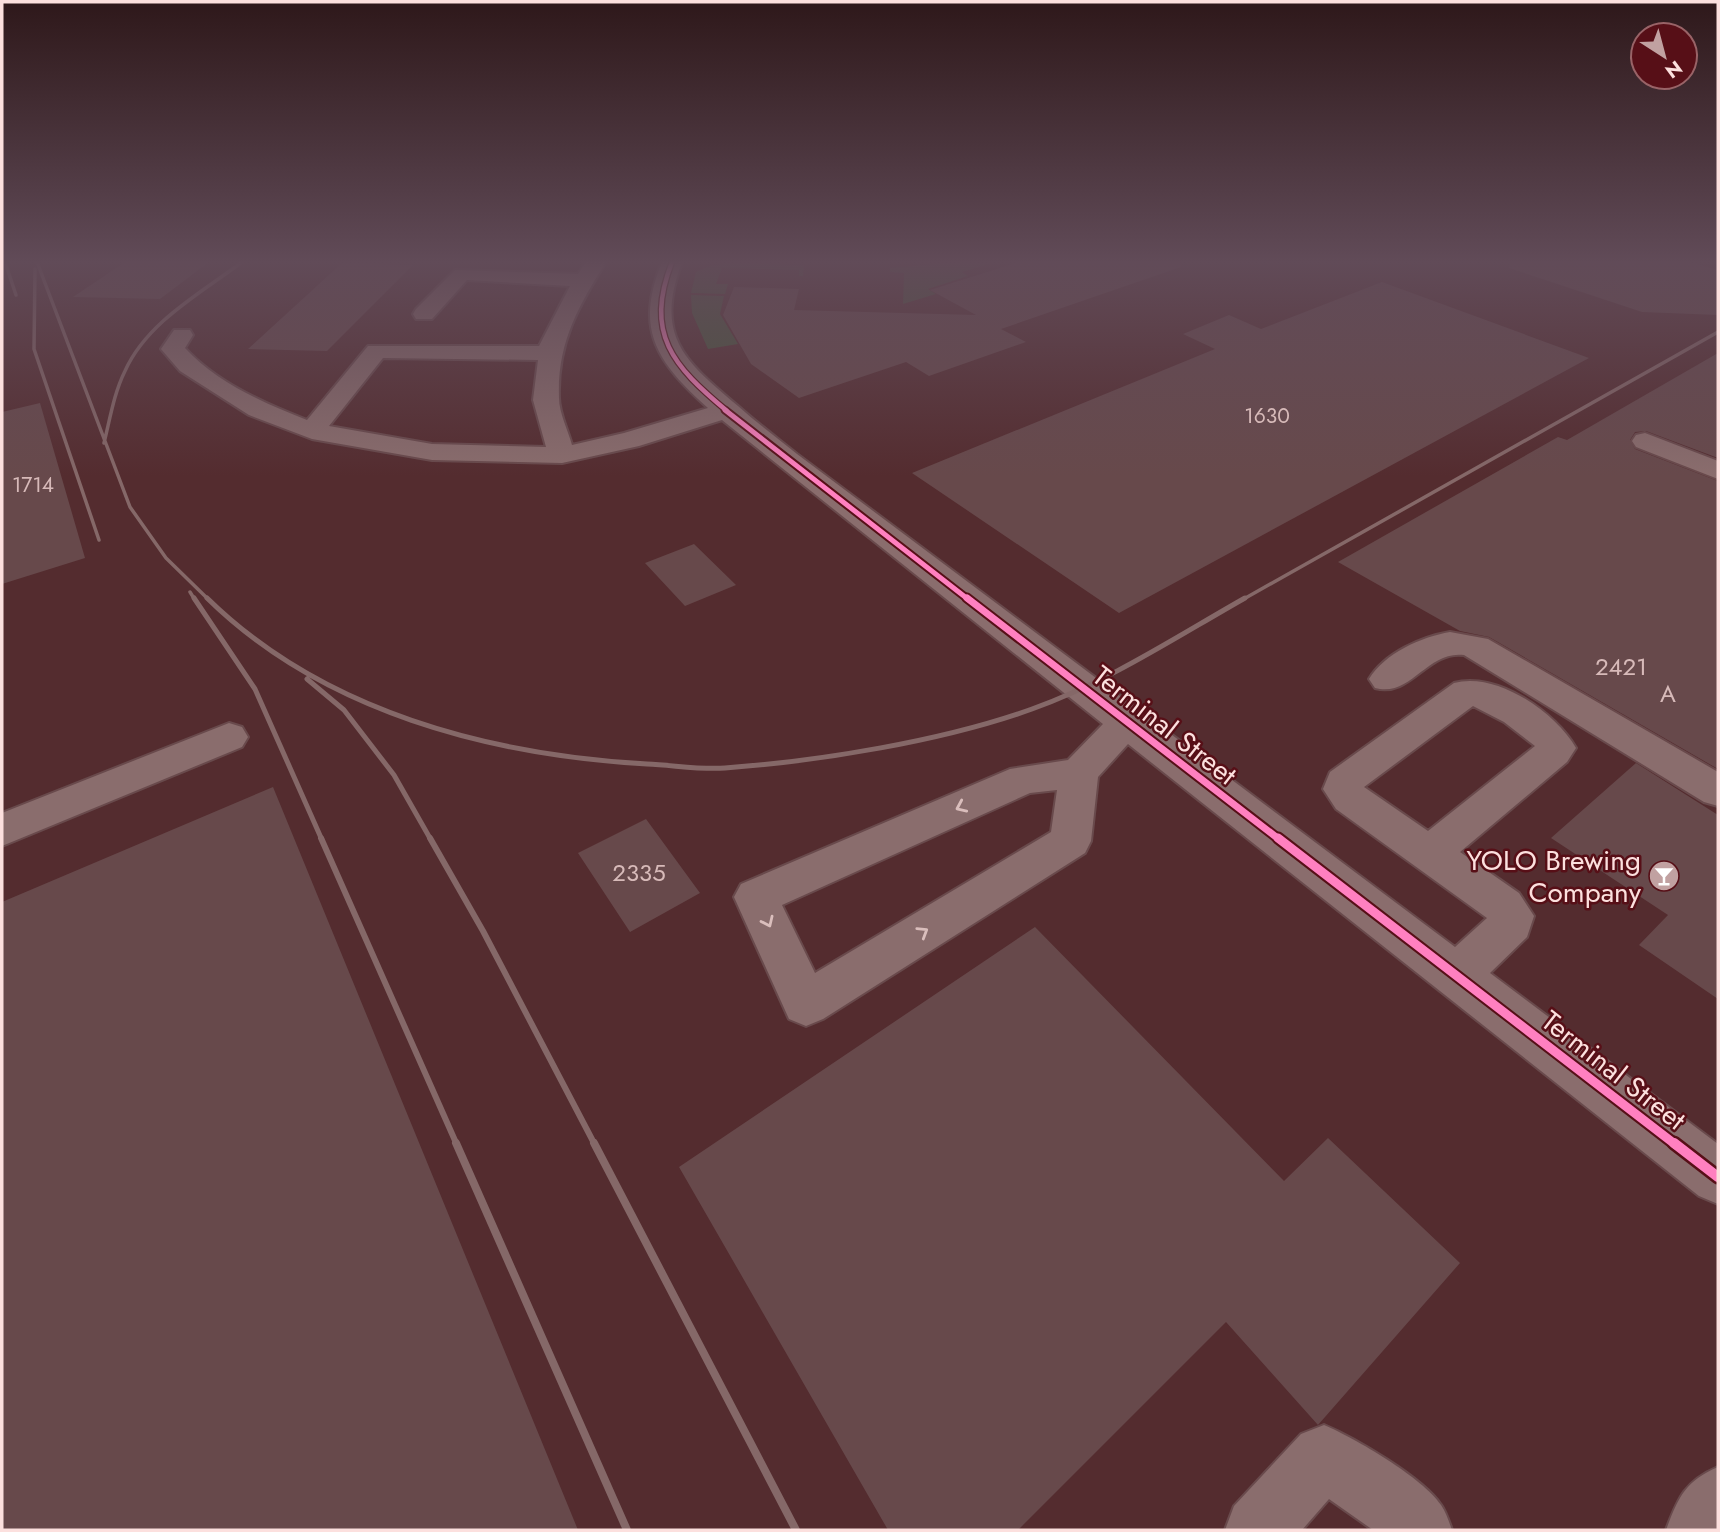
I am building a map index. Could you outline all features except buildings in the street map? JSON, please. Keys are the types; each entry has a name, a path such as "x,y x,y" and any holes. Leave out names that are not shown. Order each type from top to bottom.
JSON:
{"street":[{"path":"556,333 551,344 546,400 562,455"},
{"name":"Terminal Street","path":"663,333 665,345 691,378 787,460 1718,1177"},
{"path":"182,335 173,349 188,366 258,410 312,431 432,452 562,455 630,440 728,410"},
{"path":"312,431 376,351 550,353"},
{"path":"1645,441 1718,471"},
{"path":"1387,679 1440,642 1461,642 1476,647 1718,791"},
{"path":"1429,854 1553,752 1557,748 1551,735 1486,696 1467,692 1344,782 1343,789 1350,798 1429,854 1504,906 1512,916 1511,924 1457,975"},
{"path":"1079,773 1024,779 756,897 806,1004 1070,841 1079,773 1126,722"},
{"path":"2,830 229,737"},
{"path":"1258,1530 1324,1457 1412,1522"},
{"path":"1699,1530 1718,1500"}],"green space":[{"path":"701,333 732,333 738,344 708,349"}],"railway":[{"path":"34,333 34,349 99,540"},
{"path":"64,333 105,440"},
{"path":"105,440 125,371 151,333"},
{"path":"1242,600 1715,333"},
{"path":"105,440 130,507 166,558 209,600"},
{"path":"190,592 195,600"},
{"path":"194,598 255,689 322,840"},
{"path":"207,598 253,637 303,671 356,698 412,720 469,738 528,750 588,759 696,768 762,765 840,755 921,740 997,720 1088,686 1245,598"},
{"path":"307,679 344,710 394,775 431,840"},
{"path":"321,838 457,1145"},
{"path":"430,838 483,931 595,1145"},
{"path":"456,1143 627,1530"},
{"path":"594,1143 796,1530"}],"cycle path":[{"path":"662,333 674,360 687,375 720,406 787,460 1718,1177"}],"place":[{"name":"YOLO Brewing Company","path":"1664,876"}]}
